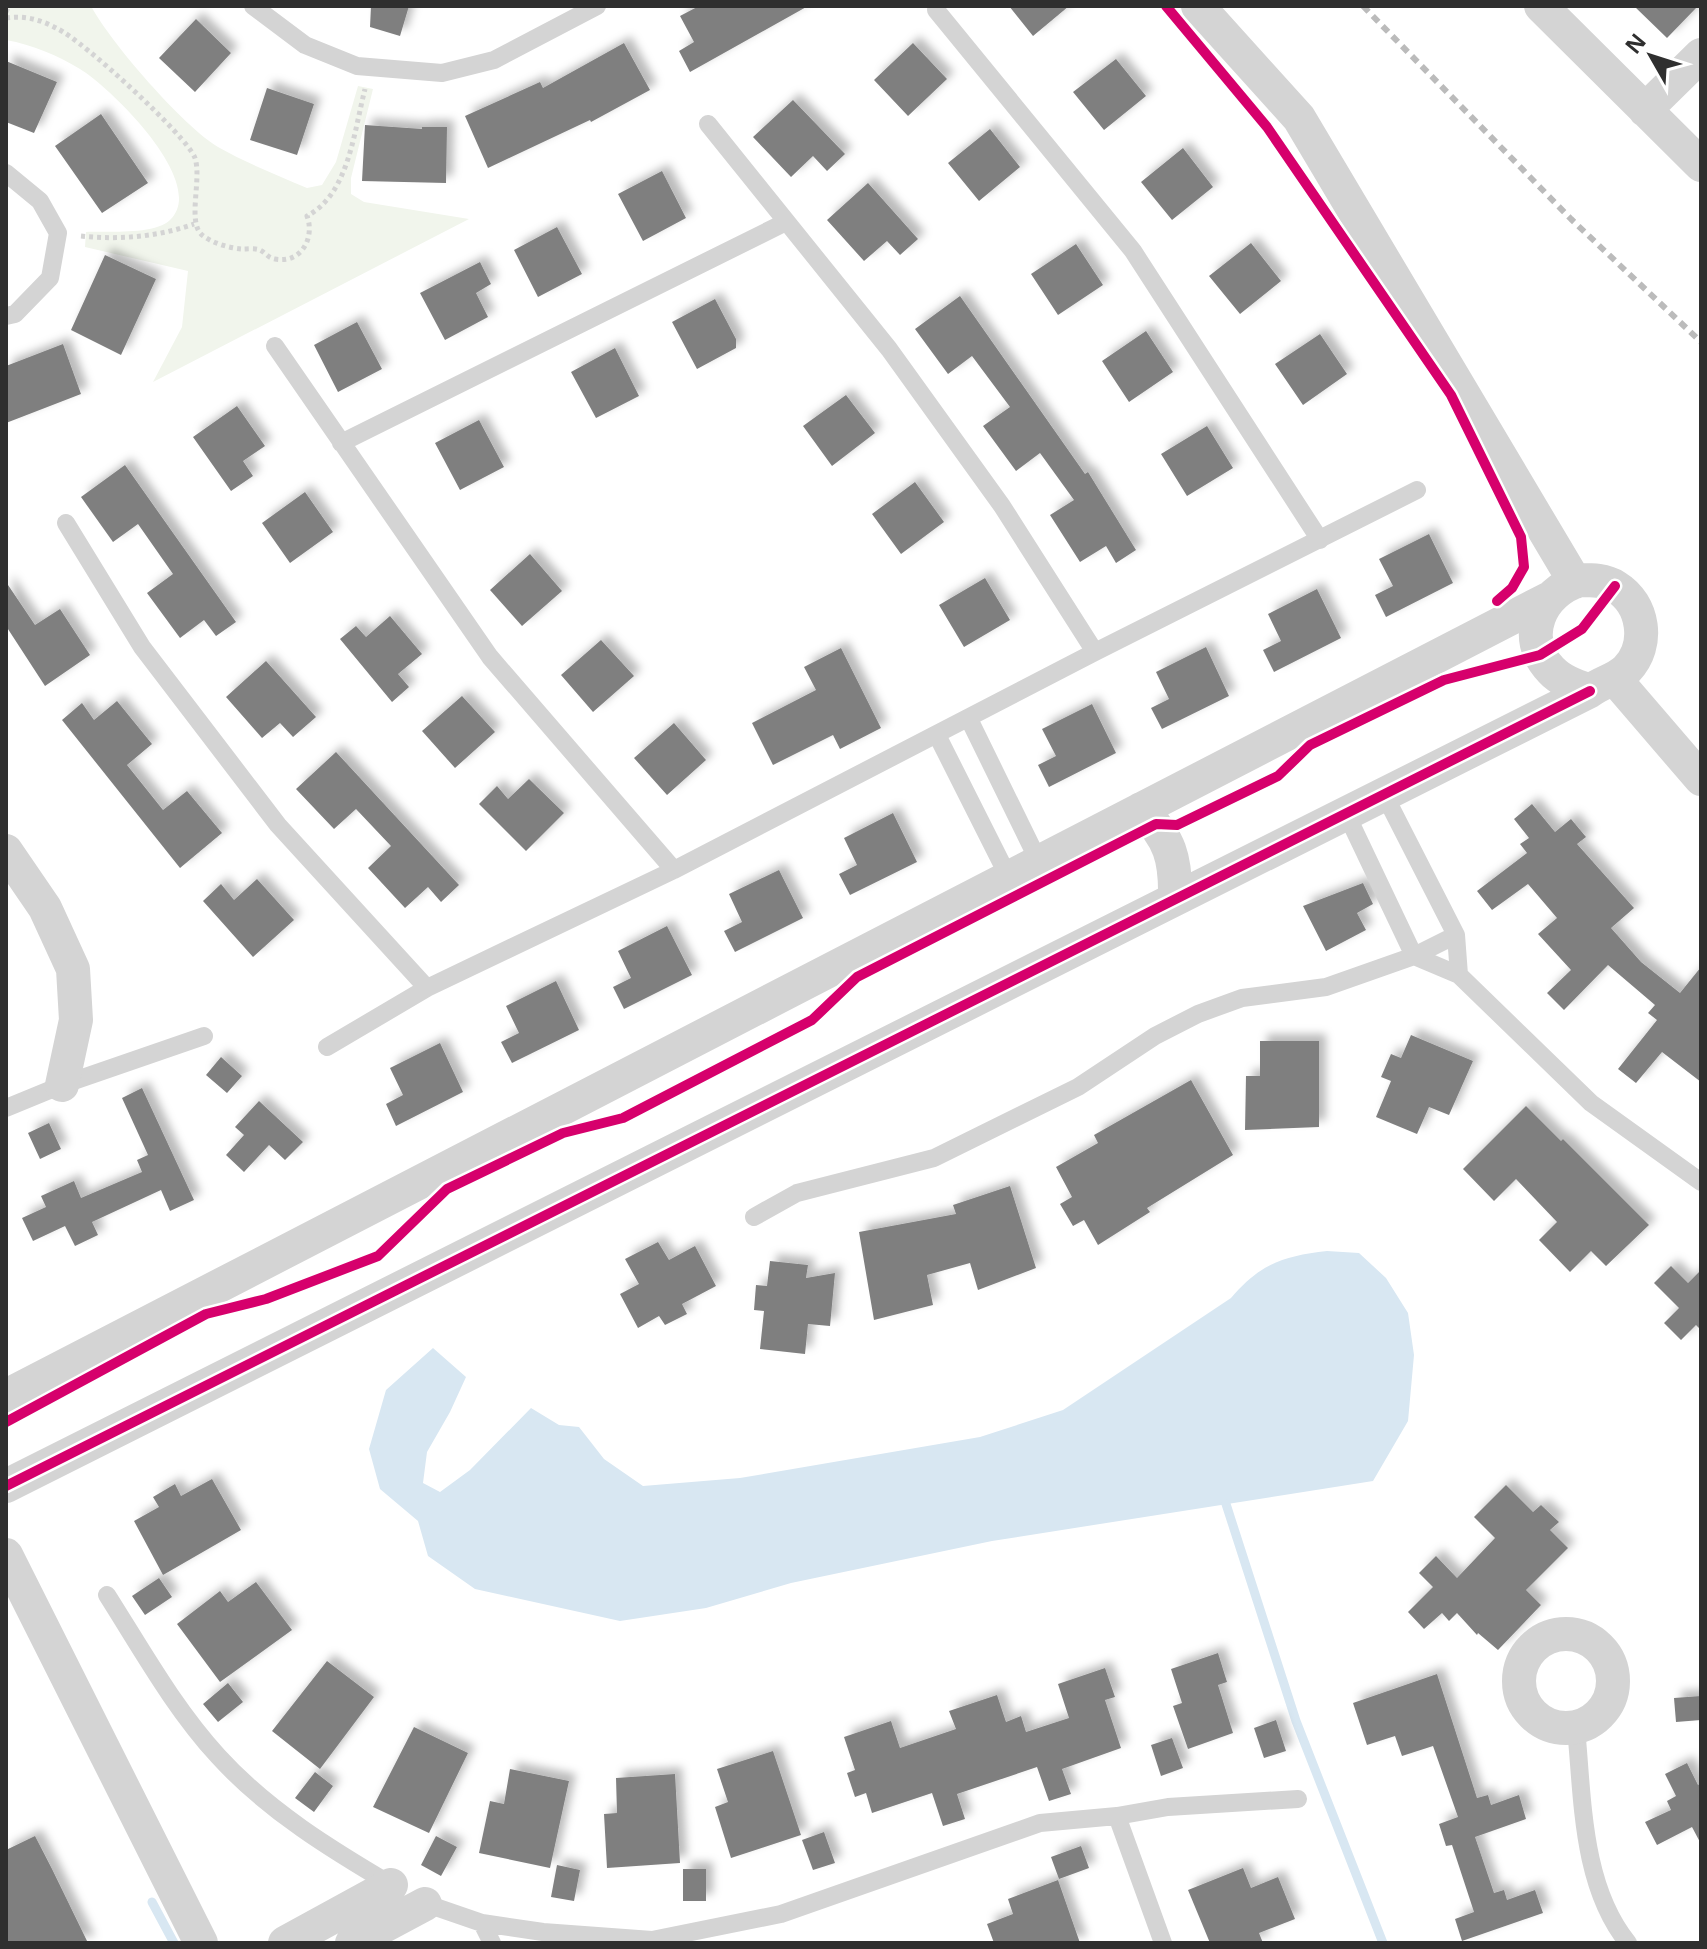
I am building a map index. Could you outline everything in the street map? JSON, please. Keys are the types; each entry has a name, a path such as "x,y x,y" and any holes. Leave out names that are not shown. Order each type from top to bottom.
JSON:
{"street":[{"path":"1198,6 1299,118 1562,590"},
{"path":"1541,6 1645,110 1699,157"},
{"path":"1645,110 1701,55"},
{"path":"6,1396 1562,590 1598,580 1615,586 1629,598 1639,614 1642,633 1639,651 1629,667 1603,685 6,1486"},
{"path":"1562,590 1538,616 1535,636 1540,655 1552,672 1568,683 1603,685 1701,779"},
{"path":"1141,809 1156,824 1170,848 1176,869 1175,899"},
{"path":"6,851 45,908 73,969 76,1020 62,1085"},
{"path":"6,1555 201,1943"},
{"path":"285,1943 391,1885"},
{"path":"352,1943 425,1904"}],"lane":[{"path":"253,6 305,45 357,66 442,73 494,60 597,6"},
{"path":"556,28 571,6"},
{"path":"936,10 1133,251 1320,540"},
{"path":"708,124 889,349 1002,506 1095,652"},
{"path":"6,173 40,201 58,233 50,278 15,314 6,316"},
{"path":"341,443 786,222"},
{"path":"275,346 490,657 674,870"},
{"path":"327,1047 427,988 674,870 1417,490"},
{"path":"66,523 142,647 269,814 427,988"},
{"path":"969,719 1039,862"},
{"path":"937,735 1009,878"},
{"path":"1384,794 1456,935 1459,975"},
{"path":"1346,813 1414,956 1459,975 1591,1103 1701,1182"},
{"path":"754,1217 797,1193 934,1158 1078,1087 1155,1036 1198,1014 1242,998 1326,987 1414,956 1456,935"},
{"path":"6,1108 62,1085 204,1036"},
{"path":"107,1595 173,1700 219,1757 291,1822 425,1904 482,1923 543,1932 652,1940 781,1914 1040,1823 1117,1816 1168,1807 1298,1799"},
{"path":"1576,1728 1584,1809 1596,1881 1617,1930 1628,1943"},
{"path":"1117,1816 1163,1943"},
{"path":"482,1923 492,1943"}],"path":[{"path":"9,6 6,15 22,15 60,29 88,50 158,114 195,157 199,184 194,224 201,235 227,247 259,249 266,256 276,259 286,259 303,250 311,233 307,216 319,209 336,187 371,67"},
{"path":"58,233 136,238 172,232 194,224"}],"shaded area":[{"path":"6,6 91,6 148,82 203,136 240,158 307,188 322,185 336,162 358,86 373,89 351,178 351,194 364,202 469,219 153,382 182,327 188,271 85,247 86,232 142,230 163,225 170,220 179,204 177,183 151,138 113,95 94,79 54,55 6,40"},
{"path":"1327,1251 1359,1253 1386,1278 1408,1313 1414,1355 1408,1421 1373,1481 992,1541 791,1583 706,1608 620,1621 475,1589 428,1556 418,1521 380,1489 369,1449 386,1390 433,1348 466,1377 427,1452 423,1483 440,1492 470,1470 531,1408 559,1425 579,1427 604,1459 643,1486 740,1478 980,1437 1063,1410 1231,1298 1263,1270 1285,1259"}],"building":[{"path":"371,6 409,6 400,36 370,27"},
{"path":"699,6 808,6 690,72 679,51 694,42 680,16"},
{"path":"1009,6 1069,6 1033,36"},
{"path":"1634,6 1698,6 1667,38"},
{"path":"196,19 231,53 195,92 159,58"},
{"path":"624,43 650,90 591,122 488,168 465,116 540,82 543,88"},
{"path":"913,43 947,79 908,116 874,80"},
{"path":"1116,59 1146,96 1104,130 1073,92"},
{"path":"6,61 57,82 34,133 6,122"},
{"path":"267,88 314,104 297,155 250,140"},
{"path":"793,100 845,154 827,171 813,156 791,177 753,137"},
{"path":"101,114 148,183 102,213 55,146"},
{"path":"365,125 422,129 447,127 446,183 362,181"},
{"path":"990,129 1020,167 979,201 948,163"},
{"path":"1183,148 1213,187 1172,220 1141,182"},
{"path":"662,171 686,218 643,241 618,194"},
{"path":"868,183 918,239 900,255 887,241 864,261 827,220"},
{"path":"557,227 582,274 538,297 514,250"},
{"path":"1251,243 1281,281 1240,314 1209,276"},
{"path":"1076,244 1103,285 1058,315 1031,274"},
{"path":"105,255 156,279 121,355 71,330"},
{"path":"480,262 491,284 476,293 488,317 445,340 420,293"},
{"path":"960,296 1085,474 1088,472 1136,550 1116,563 1106,546 1080,562 1050,515 1074,500 1040,453 1016,471 983,426 1010,407 972,356 948,374 915,329"},
{"path":"715,299 736,339 736,348 697,369 672,322"},
{"path":"357,322 382,369 338,392 314,345"},
{"path":"1146,331 1173,372 1129,402 1102,361"},
{"path":"1320,334 1347,374 1303,405 1275,364"},
{"path":"63,344 81,394 6,423 6,366"},
{"path":"615,348 639,396 596,418 571,372"},
{"path":"846,395 875,433 832,466 803,426"},
{"path":"237,406 265,446 243,461 253,476 231,491 193,437"},
{"path":"479,420 504,467 460,490 435,443"},
{"path":"1207,426 1233,468 1187,496 1161,454"},
{"path":"125,465 236,622 216,636 204,620 180,638 147,593 173,574 138,524 113,542 81,497"},
{"path":"915,482 944,522 901,554 872,514"},
{"path":"305,492 333,532 290,563 262,523"},
{"path":"1429,534 1453,583 1386,617 1375,595 1393,586 1379,559"},
{"path":"530,554 562,591 522,626 490,590"},
{"path":"985,578 1010,620 964,647 939,605"},
{"path":"6,582 35,625 60,609 90,655 45,686 6,626"},
{"path":"1317,589 1341,638 1274,672 1263,650 1281,641 1268,614"},
{"path":"390,616 422,654 398,674 409,687 392,702 340,639 356,626 366,637"},
{"path":"601,640 634,676 593,712 561,675"},
{"path":"1206,647 1229,696 1162,729 1151,708 1169,699 1156,672"},
{"path":"841,648 881,728 840,749 833,735 773,765 752,723 816,690 804,667"},
{"path":"266,661 316,717 293,737 280,723 262,738 226,697"},
{"path":"462,696 495,732 455,768 422,731"},
{"path":"117,701 152,744 127,765 163,810 187,791 222,833 180,868 62,720 82,703 94,720"},
{"path":"1092,704 1116,753 1049,787 1038,765 1056,756 1042,729"},
{"path":"674,723 706,760 667,795 634,758"},
{"path":"336,752 459,885 441,902 428,887 405,908 368,868 391,846 356,809 334,829 296,789"},
{"path":"529,779 564,813 526,851 479,804 497,786 508,799"},
{"path":"1532,804 1555,832 1571,819 1586,837 1577,844 1634,908 1611,928 1641,962 1680,993 1701,967 1701,1082 1662,1052 1636,1083 1618,1069 1657,1020 1648,1013 1655,1005 1608,965 1564,1010 1547,993 1571,970 1538,934 1557,918 1528,884 1492,910 1477,891 1527,853 1520,844 1529,838 1514,819"},
{"path":"893,813 917,862 850,895 839,874 857,865 844,838"},
{"path":"779,870 803,918 735,952 724,931 742,922 729,894"},
{"path":"257,879 294,920 253,957 203,901 221,884 234,900"},
{"path":"1363,883 1373,904 1357,913 1366,930 1326,951 1303,906"},
{"path":"667,926 692,975 624,1009 613,987 631,978 618,951"},
{"path":"556,981 579,1030 512,1063 501,1042 519,1033 506,1006"},
{"path":"1411,1035 1473,1061 1449,1115 1429,1107 1417,1134 1376,1117 1391,1081 1381,1077 1391,1054 1401,1058"},
{"path":"1260,1041 1319,1041 1319,1127 1245,1130 1246,1076 1260,1076"},
{"path":"440,1043 463,1092 396,1126 386,1104 403,1095 390,1068"},
{"path":"221,1057 242,1076 227,1093 206,1075"},
{"path":"1191,1080 1233,1155 1147,1208 1150,1212 1098,1245 1084,1220 1073,1226 1060,1204 1072,1197 1056,1167 1098,1143 1094,1135"},
{"path":"142,1088 194,1200 170,1211 161,1190 92,1222 98,1235 75,1246 65,1226 33,1241 22,1218 46,1207 41,1196 74,1181 81,1198 142,1172 137,1160 148,1155 122,1098"},
{"path":"259,1101 303,1142 285,1160 269,1145 244,1172 226,1155 244,1135 235,1127"},
{"path":"1526,1106 1649,1225 1606,1266 1591,1251 1570,1272 1539,1240 1557,1222 1516,1179 1494,1201 1463,1169"},
{"path":"49,1123 61,1149 40,1159 28,1133"},
{"path":"1010,1186 1036,1268 978,1290 970,1263 927,1275 933,1305 874,1320 859,1232 956,1214 953,1205"},
{"path":"658,1242 669,1260 695,1246 716,1286 682,1304 687,1314 665,1325 659,1316 638,1328 620,1294 639,1284 625,1259"},
{"path":"770,1261 808,1265 806,1278 835,1273 830,1326 808,1324 805,1354 760,1349 764,1311 754,1310 756,1285 767,1286"},
{"path":"1671,1266 1688,1283 1701,1270 1701,1330 1696,1325 1681,1340 1664,1323 1679,1308 1654,1283"},
{"path":"212,1479 241,1530 163,1575 134,1521 159,1507 153,1497 175,1484 181,1496"},
{"path":"1506,1485 1533,1512 1541,1505 1559,1522 1550,1530 1568,1548 1526,1590 1541,1605 1498,1650 1477,1635 1457,1613 1449,1621 1442,1613 1424,1629 1408,1612 1433,1587 1419,1573 1436,1556 1457,1578 1495,1538 1474,1517"},
{"path":"159,1578 172,1597 145,1615 132,1596"},
{"path":"256,1582 292,1630 220,1682 177,1624 220,1591 228,1602"},
{"path":"1218,1653 1227,1682 1218,1685 1233,1733 1188,1749 1173,1706 1182,1703 1171,1669"},
{"path":"327,1661 374,1697 320,1769 272,1731"},
{"path":"1105,1668 1115,1697 1105,1700 1121,1748 1062,1769 1071,1794 1049,1801 1037,1767 957,1794 965,1819 943,1826 932,1793 872,1813 866,1793 855,1797 847,1773 855,1770 844,1737 891,1721 900,1748 956,1729 949,1711 997,1695 1006,1722 1021,1716 1026,1732 1069,1718 1058,1684"},
{"path":"1437,1674 1477,1798 1488,1795 1491,1805 1519,1795 1526,1819 1475,1837 1494,1893 1504,1890 1507,1900 1535,1890 1543,1913 1462,1941 1455,1919 1474,1912 1452,1845 1446,1846 1439,1824 1458,1817 1433,1746 1402,1756 1395,1736 1367,1745 1353,1703"},
{"path":"228,1683 243,1702 218,1722 203,1704"},
{"path":"1701,1696 1701,1720 1676,1722 1674,1698"},
{"path":"1276,1720 1286,1751 1264,1758 1254,1728"},
{"path":"414,1727 468,1753 429,1833 373,1807"},
{"path":"1172,1738 1183,1768 1161,1776 1151,1745"},
{"path":"773,1751 801,1835 731,1858 715,1807 728,1802 717,1769"},
{"path":"1687,1763 1698,1785 1701,1783 1701,1844 1692,1827 1657,1845 1645,1822 1671,1810 1667,1801 1676,1796 1665,1774"},
{"path":"510,1769 569,1781 550,1868 479,1853 490,1801 504,1804"},
{"path":"315,1772 333,1786 314,1812 295,1798"},
{"path":"675,1774 680,1863 607,1868 604,1814 617,1813 616,1778"},
{"path":"824,1832 835,1863 813,1870 802,1840"},
{"path":"35,1836 88,1943 6,1943 6,1850"},
{"path":"436,1836 457,1847 441,1876 421,1865"},
{"path":"1081,1846 1089,1868 1059,1879 1051,1857"},
{"path":"557,1865 580,1870 574,1901 551,1897"},
{"path":"1243,1868 1251,1888 1278,1877 1295,1919 1259,1933 1263,1943 1210,1943 1188,1890"},
{"path":"683,1869 706,1869 706,1901 683,1901"},
{"path":"1058,1880 1080,1943 994,1943 987,1924 1013,1914 1008,1899"}],"waterway":[{"path":"1226,1504 1296,1721 1383,1943"},
{"path":"152,1902 174,1943"}],"railway":[{"path":"1363,6 1571,219 1701,342"}],"cycle path":[{"path":"1166,6 1267,127 1451,395 1521,537 1524,567 1512,588 1497,601"},
{"path":"6,1422 206,1314 266,1299 378,1256 447,1189 563,1133 623,1118 812,1020 857,977 1156,824 1177,825 1278,776 1310,745 1444,680 1540,655 1582,629 1615,586"},
{"path":"6,1486 1590,691"}]}
